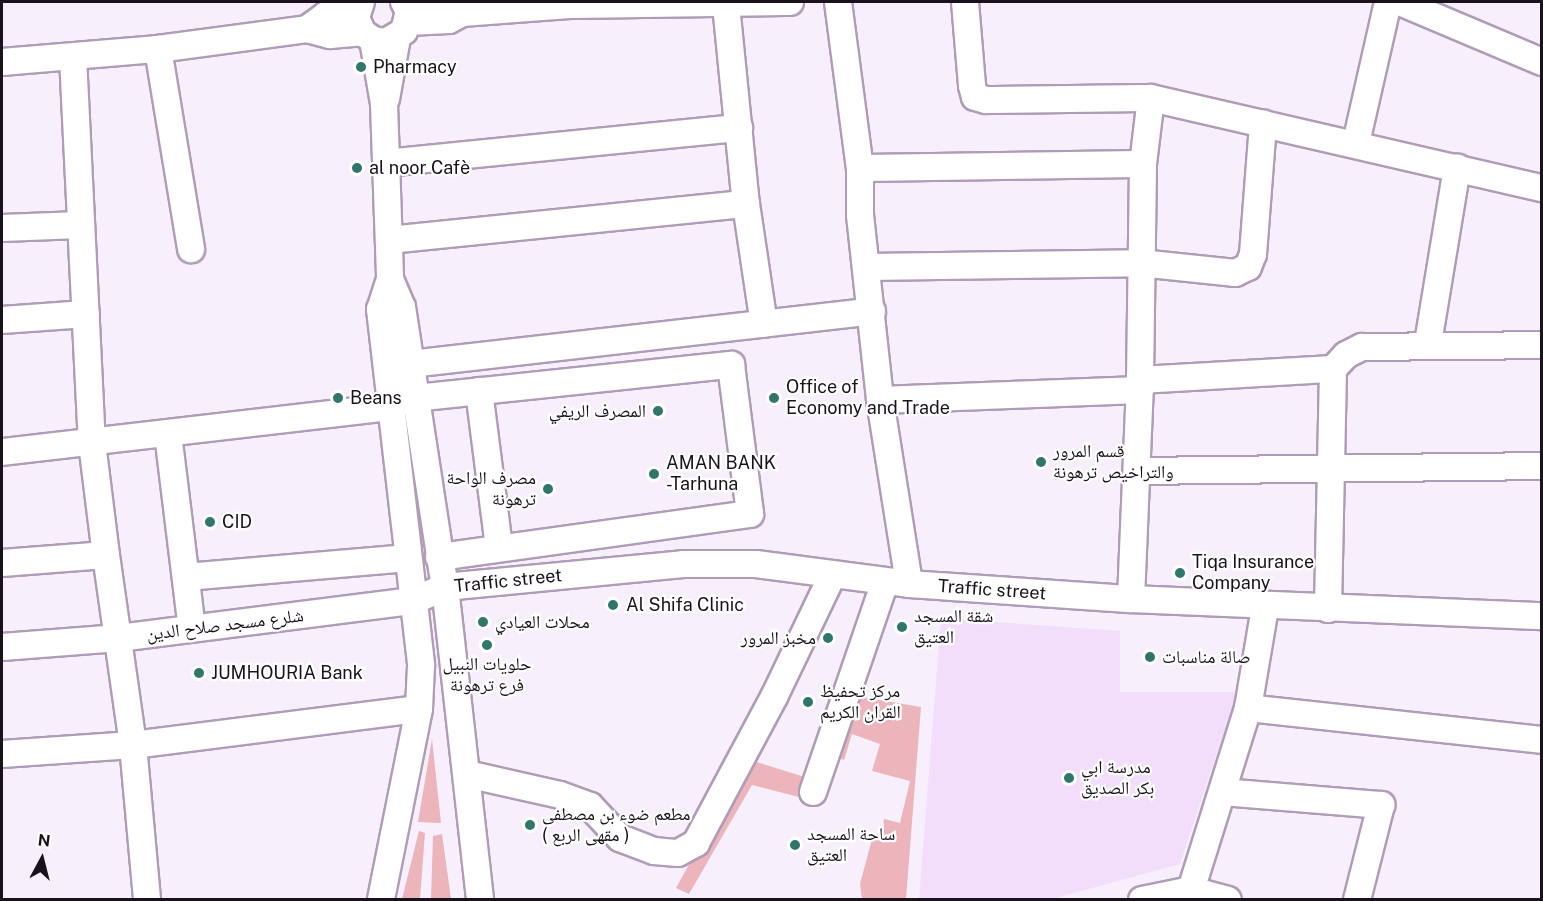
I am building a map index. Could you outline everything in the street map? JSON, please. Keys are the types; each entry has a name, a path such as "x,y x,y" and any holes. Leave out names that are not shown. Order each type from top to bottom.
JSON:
{"street":[{"path":"361,2 356,17 393,22"},
{"path":"307,28 326,15 361,2"},
{"path":"2,62 158,49 307,28 330,35 393,22 446,4 462,13 569,5 726,5 790,2"},
{"path":"813,792 897,583 872,311 860,215 860,168 838,2"},
{"path":"965,2 975,97 986,100 1151,98 1356,143 1542,188"},
{"path":"1356,143 1388,2"},
{"path":"1400,2 1436,7 1468,33 1542,62"},
{"path":"726,5 746,204 764,324"},
{"path":"381,900 419,709 421,666 380,309 390,279 384,104 393,22"},
{"path":"158,49 191,249"},
{"path":"73,57 92,443 133,745 147,900"},
{"path":"1131,599 1140,385 1143,164 1151,98"},
{"path":"867,267 1140,263 1235,273 1248,267 1253,254 1263,123"},
{"path":"386,163 739,128"},
{"path":"860,168 1143,164"},
{"path":"1428,343 1457,167"},
{"path":"389,240 746,204"},
{"path":"2,228 80,225"},
{"path":"390,279 402,307 445,587 480,900"},
{"path":"410,364 872,311"},
{"path":"2,320 86,314"},
{"path":"1328,609 1333,369 1346,355 1362,347 1428,343 1542,345"},
{"path":"415,398 731,365 750,514 439,556"},
{"path":"880,399 1140,385 1333,369"},
{"path":"479,391 499,548"},
{"path":"2,452 391,407"},
{"path":"168,434 192,629"},
{"path":"1137,471 1542,466"},
{"path":"2,563 106,555"},
{"path":"186,577 408,558"},
{"name":"Traffic street","path":"445,587 683,564 756,564 897,583 1131,599 1265,607 1542,616"},
{"path":"467,774 560,795 590,806 620,838 654,850 678,853 696,843 774,697 833,574"},
{"name":"شلرع مسجد صلاح الدين","path":"2,647 120,638 413,601 445,587"},
{"path":"1191,890 1248,708 1265,607"},
{"path":"1248,708 1542,740"},
{"path":"2,754 133,745 419,709"},
{"path":"1223,792 1381,805 1357,900"},
{"path":"1142,900 1191,890 1228,900"}],"shaded area":[{"name":"مدرسة ابي بكر الصديق","path":"941,618 1120,631 1120,692 1237,692 1180,864 1052,899 919,899"},
{"path":"857,696 921,707 906,899 862,899 860,884 873,835 882,835 884,819 900,823 910,781 872,771 880,744 852,734 844,760 831,756 854,721 850,718"},
{"path":"432,739 441,823 418,822"},
{"path":"747,759 808,778 799,797 752,785 689,894 676,888"},
{"path":"419,831 425,833 420,899 402,899"},
{"path":"442,834 451,899 431,899 433,836"}],"place":[{"name":"Pharmacy","path":"361,67"},
{"name":"al noor Cafè","path":"357,168"},
{"name":"Beans","path":"338,398"},
{"name":"Office of Economy and Trade","path":"774,398"},
{"name":"المصرف الريفي","path":"658,411"},
{"name":"قسم المرور والتراخيص ترهونة","path":"1041,462"},
{"name":"AMAN BANK -Tarhuna","path":"654,474"},
{"name":"مصرف الواحة ترهونة","path":"548,489"},
{"name":"CID","path":"210,522"},
{"name":"Tiqa Insurance Company","path":"1180,573"},
{"name":"Al Shifa Clinic","path":"613,605"},
{"name":"محلات العيادي","path":"483,622"},
{"name":"شقة المسجد العتيق","path":"902,627"},
{"name":"مخبز المرور","path":"828,638"},
{"name":"حلويات النبيل فرع ترهونة","path":"487,645"},
{"name":"صالة مناسبات","path":"1150,657"},
{"name":"JUMHOURIA Bank","path":"199,673"},
{"name":"مركز تحفيظ القران الكريم","path":"808,702"},
{"name":"مدرسة ابي بكر الصديق","path":"1069,778"},
{"name":"مطعم ضوء بن مصطفى ( مقهى الربع )","path":"530,825"},
{"name":"ساحة المسجد العتيق","path":"795,845"}]}
